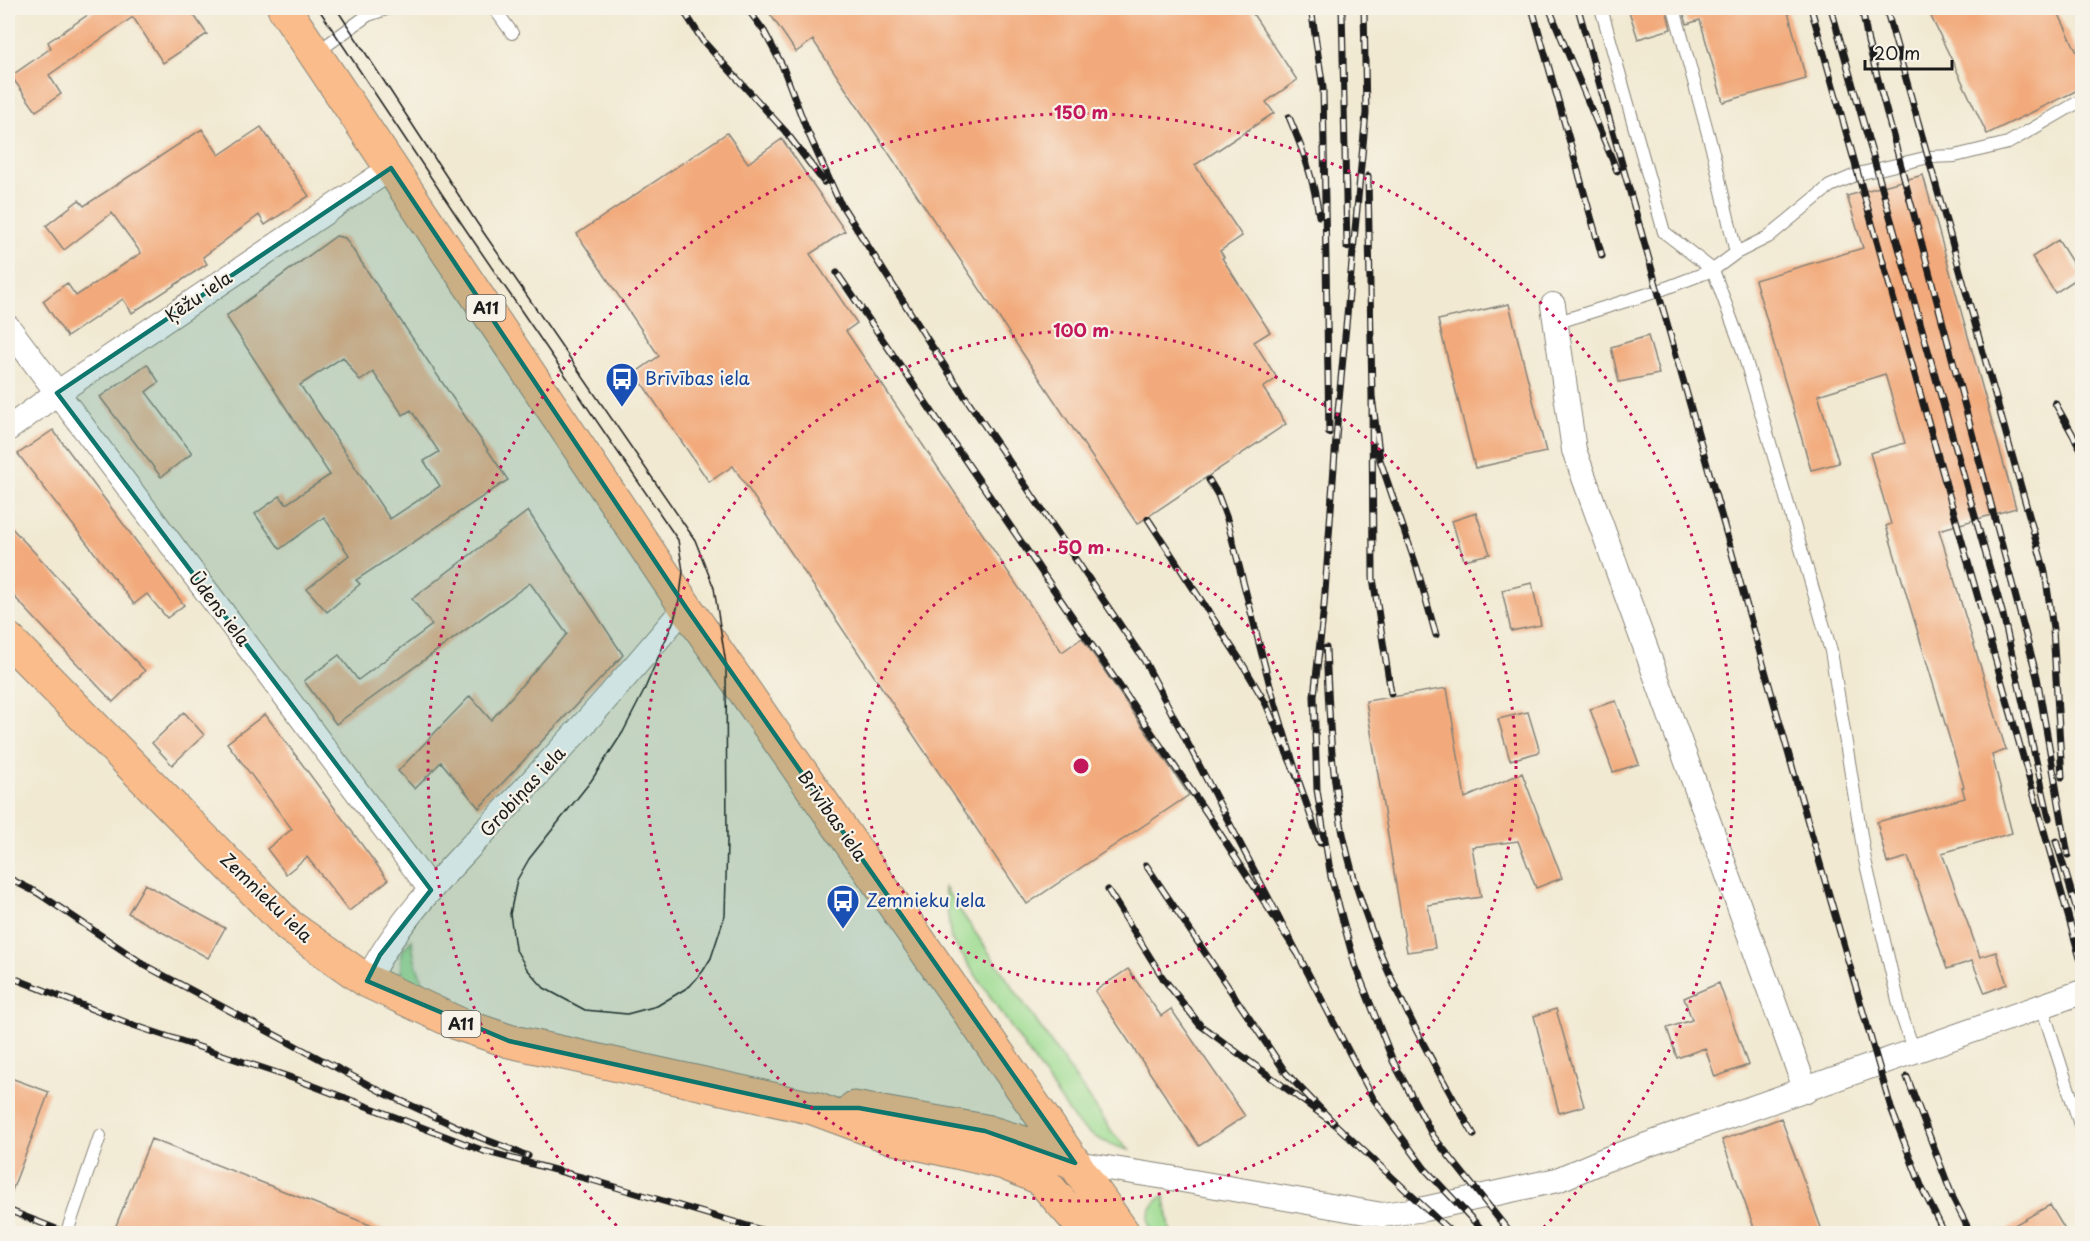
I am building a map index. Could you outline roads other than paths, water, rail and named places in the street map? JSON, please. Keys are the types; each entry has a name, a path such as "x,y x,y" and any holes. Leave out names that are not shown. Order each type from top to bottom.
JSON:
{"highway":[{"name":"Brīvības iela","path":"284,8 687,609 1124,1233"},
{"name":"Zemnieku iela","path":"8,639 289,926 367,981 459,1023 509,1041 813,1108 894,1138 1004,1163 1040,1178 1085,1217"},
{"path":"813,1108 859,1108 986,1131 1037,1147 1075,1163"}],"street":[{"name":"Ķēžu iela","path":"8,429 57,393 391,168"},
{"path":"1554,314 1574,450 1806,1091"},
{"name":"Ūdens iela","path":"8,327 431,890"},
{"name":"Grobiņas iela","path":"367,981 380,955 431,890 587,723 674,620 687,609"},
{"path":"1075,1163 1165,1176 1382,1215 1426,1208 1557,1180 1604,1161 2082,992"}],"lane":[{"path":"315,53 369,15 389,8"},
{"path":"494,8 512,33"},
{"path":"1601,8 1664,232 1713,270 1743,351 1830,651 1865,860 1901,1013 1914,1052"},
{"path":"1674,8 1714,156 1736,253"},
{"path":"1554,314 1658,291 1713,270 1736,253 1768,237 1830,186 1858,174 1929,157 1955,156 2008,143 2082,100"},
{"path":"2042,1007 2082,1131"},
{"path":"72,1233 68,1229 100,1136"},
{"path":"1075,1163 1085,1217"}],"tram line":[{"path":"318,8 466,230 678,540 683,571 680,596 674,620 643,693 623,732 591,781 529,859 517,880 510,914 515,948 527,969 544,988 585,1010 627,1014 657,1006 690,986 703,971 711,958 725,915 726,664 714,588 695,540 477,223 336,8"}],"railway":[{"path":"682,8 703,41 785,131 824,182"},
{"path":"747,8 764,31 782,65 806,128 839,201 947,370 1144,660 1298,954 1208,815 837,273"},
{"path":"1311,8 1323,88 1329,433"},
{"path":"1342,8 1347,247"},
{"path":"1364,8 1366,113 1338,411 1324,606 1314,696 1317,790 1331,877 1355,965 1393,1061 1433,1136 1511,1234"},
{"path":"1532,8 1602,256"},
{"path":"1549,8 1617,171"},
{"path":"1578,8 1891,1108 1922,1188 1945,1234"},
{"path":"1811,8 2082,965"},
{"path":"1831,8 2003,615 2049,818"},
{"path":"1862,8 1868,42 2037,677 2068,855"},
{"path":"1886,8 2045,572 2053,629 2062,777"},
{"path":"1289,117 1307,165 1319,216"},
{"path":"1368,176 1372,396"},
{"path":"1391,693 1373,578 1372,396 1380,460 1417,568 1436,635"},
{"path":"2055,403 2082,451"},
{"path":"1148,519 1242,663 1266,704 1299,782 1270,686 1227,519 1218,495 1209,480"},
{"path":"1326,648 1336,788 1343,834 1365,914 1414,1027 1474,1135"},
{"path":"1299,782 1320,843"},
{"path":"2056,841 2082,927"},
{"path":"1108,890 1163,978 1200,1025 1336,1125 1286,1073 1146,865"},
{"path":"8,878 38,893 146,966 382,1092 479,1137 528,1156"},
{"path":"1298,954 1373,1098 1425,1169 1486,1234"},
{"path":"8,976 130,1024 298,1080 484,1151 775,1234"},
{"path":"1907,1077 1953,1198 1971,1234"},
{"path":"1336,1125 1453,1234"},
{"path":"8,1210 69,1234"}],"place":[{"name":"Brīvības iela","path":"622,408"},
{"name":"Zemnieku iela","path":"843,930"}]}
